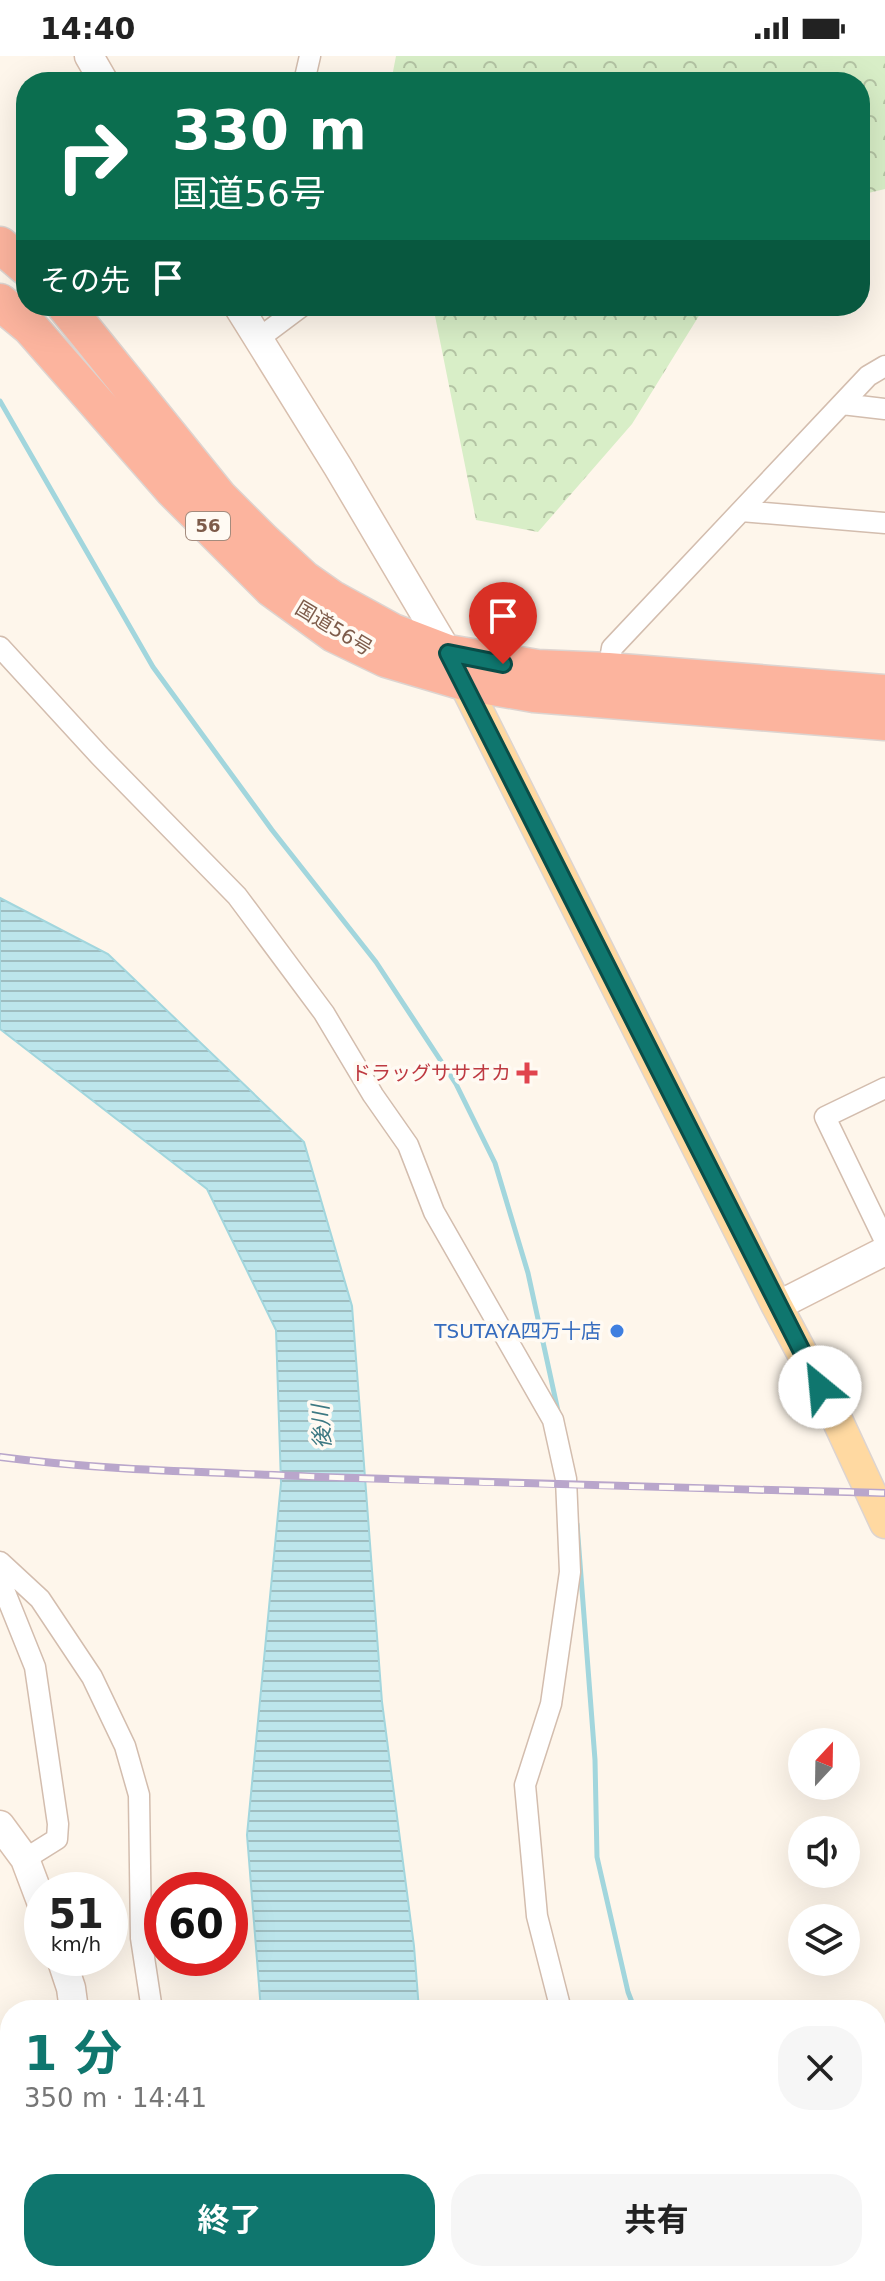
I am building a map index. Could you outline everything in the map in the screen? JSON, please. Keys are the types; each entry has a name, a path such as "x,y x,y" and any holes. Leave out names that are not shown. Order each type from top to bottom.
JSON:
{"highway":[{"path":"0,245 16,259"},
{"name":"国道56号","path":"0,302 16,315"},
{"name":"国道56号","path":"17,316 30,327 172,489 272,589 334,634 386,659 456,667 608,671 885,693"},
{"name":"国道56号","path":"73,316 219,497 304,579 356,614 422,645 456,667 534,694 885,722"}],"main road":[{"path":"456,667 777,1306 834,1413 885,1523"}],"street":[{"path":"244,316 456,667"},
{"path":"258,339 289,316"},
{"path":"608,671 612,648 868,376 885,366"},
{"path":"842,404 885,409"},
{"path":"741,511 885,523"},
{"path":"0,647 100,756 237,896 324,1013 373,1095 408,1145 434,1212 553,1420 566,1479 570,1572 551,1704 525,1785 537,1916 558,2000"},
{"path":"885,1088 825,1117 885,1241"},
{"path":"777,1306 885,1251"},
{"path":"0,1562 40,1599 92,1677 125,1746 139,1795 141,1938 150,2000"},
{"path":"0,1580 35,1667 58,1824 57,1839 25,1859"},
{"path":"0,1825 25,1859 30,1872"},
{"path":"67,1976 73,2000"}],"green space":[{"path":"396,56 885,56 885,189 870,193 870,72 393,72"},
{"path":"435,316 699,316 632,424 538,532 476,520"}],"water":[{"name":"後川","path":"0,898 108,954 304,1142 352,1306 382,1702 418,2000 260,2000 247,1835 281,1483 276,1330 207,1189 0,1029"}],"waterway":[{"path":"0,401 153,667 272,830 376,962 456,1084 495,1163 528,1273 558,1411"},
{"path":"577,1524 595,1760 597,1857 631,2000"}],"railway":[{"path":"0,1457 200,1472 885,1493"}],"place":[{"name":"ドラッグササオカ","path":"527,1073"},
{"name":"TSUTAYA四万十店","path":"617,1331"}],"route":[{"path":"503,664 448,653 820,1387"}]}
